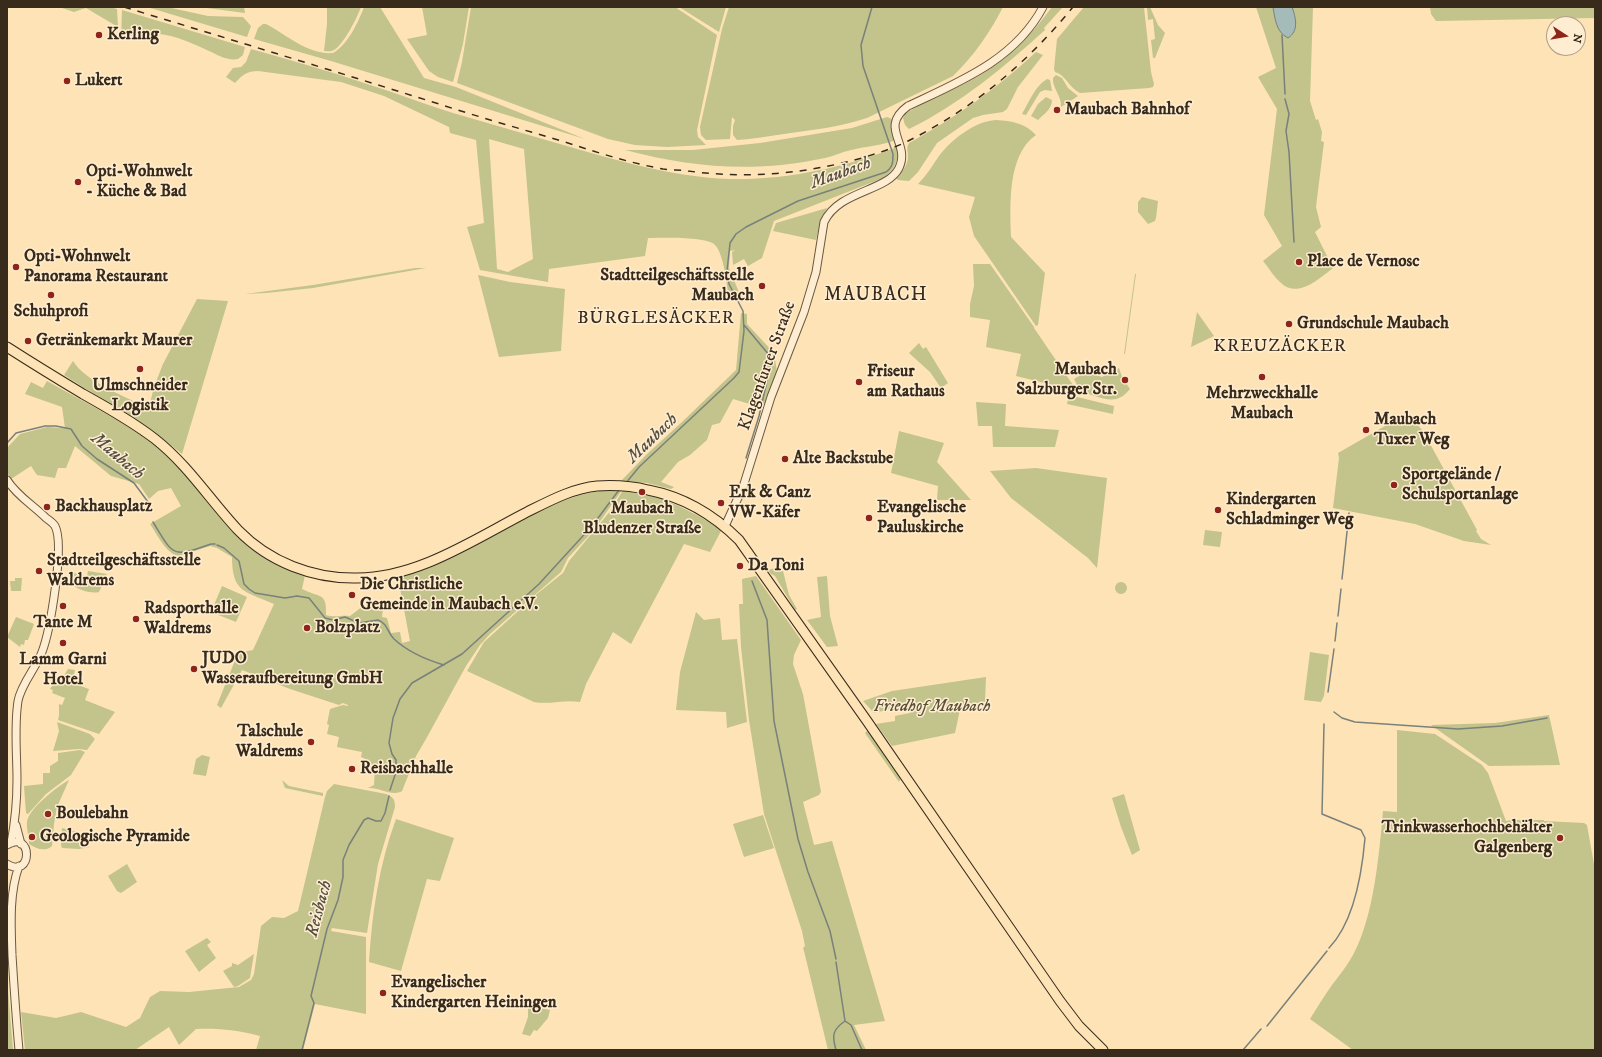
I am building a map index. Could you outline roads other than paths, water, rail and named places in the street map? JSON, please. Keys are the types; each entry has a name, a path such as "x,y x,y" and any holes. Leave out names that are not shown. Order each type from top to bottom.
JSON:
{"main road":[{"path":"7,347 142,429 170,451 203,487 239,531 272,557 291,566 314,573 337,577 369,578 403,572 443,556 513,519 564,495 590,487 629,487 675,496 692,504 725,526 739,540 786,604 1060,1001 1079,1026 1103,1050"}],"street":[{"name":"Klagenfurter Straße","path":"725,526 743,487 771,397 804,312 816,272 824,222 833,208 843,201 889,179 897,172 902,162 902,152 895,127 897,117 900,112 908,106 973,75 994,61 1016,42 1033,23 1043,7"},
{"path":"7,480 13,490 33,505 55,526 58,542 57,570 47,636 42,653 18,699 16,728 17,782 15,822 9,844 21,844"},
{"path":"7,864 12,867 19,866 25,862 27,855 26,849 21,844 15,822"},
{"path":"7,864 14,882"},
{"path":"19,866 14,882 11,928 15,1009 19,1050"}],"water":[{"path":"1273,7 1292,7 1296,24 1294,32 1288,38 1279,29 1275,20"}],"waterway":[{"name":"Maubach","path":"626,483 639,467 739,372 744,331 743,311 729,284 727,271 730,243 736,234 746,227 798,201 886,172 891,166 893,162 893,154 863,66 861,45 872,7"},
{"path":"1282,35 1285,94"},
{"path":"1285,99 1289,114 1286,131 1289,152 1294,242"},
{"path":"744,325 770,356 771,363 759,416 746,458"},
{"name":"Maubach","path":"7,443 16,433 45,426 56,426 71,429 82,446 97,459 134,483 148,502"},
{"name":"Maubach","path":"390,790 396,772 396,760 392,754 389,743 393,718 400,699 412,683 462,654 539,584 592,526 619,490"},
{"path":"1342,579 1349,513"},
{"name":"Maubach","path":"153,522 165,542 175,551 188,551 215,544"},
{"name":"Maubach","path":"217,545 224,548 239,561 244,584 255,593 285,598 297,596 309,598 325,618 333,620 345,617 359,623 378,620 386,626 394,639 405,647 424,658 444,665"},
{"path":"752,581 767,620 774,721 798,839 808,872 830,931 836,959"},
{"path":"1338,616 1341,589"},
{"path":"1335,641 1337,623"},
{"path":"1328,692 1334,649"},
{"path":"1334,712 1342,718 1355,722 1458,729 1502,726 1547,718"},
{"path":"1324,724 1322,814 1361,830 1365,838 1362,866 1351,911 1338,937 1329,948"},
{"name":"Reisbach","path":"302,1050 314,1003 311,996 327,929 338,900 343,877 343,860 349,845 364,820 368,818 381,821 385,813 389,796"},
{"path":"1267,1026 1327,951"},
{"path":"836,962 845,1021 835,1030 834,1041 836,1050"},
{"path":"845,1021 851,1025 862,1050"},
{"path":"1243,1050 1261,1029"}],"railway":[{"path":"124,7 627,161 651,167 732,175 776,174 819,168 862,158 910,140 956,113 999,82 1038,46 1073,7"}],"place":[{"name":"Kerling","path":"99,35"},
{"name":"Lukert","path":"67,81"},
{"name":"Maubach Bahnhof","path":"1057,110"},
{"name":"Opti-Wohnwelt - Küche & Bad","path":"78,182"},
{"name":"Place de Vernosc","path":"1299,262"},
{"name":"Opti-Wohnwelt Panorama Restaurant","path":"16,267"},
{"name":"Stadtteilgeschäftsstelle Maubach","path":"762,286"},
{"name":"Schuhprofi","path":"51,295"},
{"name":"Grundschule Maubach","path":"1289,324"},
{"name":"Getränkemarkt Maurer","path":"28,341"},
{"name":"Ulmschneider Logistik","path":"140,369"},
{"name":"Mehrzweckhalle Maubach","path":"1262,377"},
{"name":"Maubach Salzburger Str.","path":"1125,380"},
{"name":"Friseur am Rathaus","path":"859,382"},
{"name":"Maubach Tuxer Weg","path":"1366,430"},
{"name":"Alte Backstube","path":"785,459"},
{"name":"Sportgelände / Schulsportanlage","path":"1394,485"},
{"name":"Maubach Bludenzer Straße","path":"642,492"},
{"name":"Erk & Canz VW-Käfer","path":"721,503"},
{"name":"Backhausplatz","path":"47,507"},
{"name":"Kindergarten Schladminger Weg","path":"1218,510"},
{"name":"Evangelische Pauluskirche","path":"869,518"},
{"name":"Da Toni","path":"740,566"},
{"name":"Stadtteilgeschäftsstelle Waldrems","path":"39,571"},
{"name":"Die Christliche Gemeinde in Maubach e.V.","path":"352,595"},
{"name":"Tante M","path":"63,606"},
{"name":"Radsporthalle Waldrems","path":"136,619"},
{"name":"Bolzplatz","path":"307,628"},
{"name":"Lamm Garni Hotel","path":"63,643"},
{"name":"JUDO Wasseraufbereitung GmbH","path":"194,669"},
{"name":"Talschule Waldrems","path":"311,742"},
{"name":"Reisbachhalle","path":"352,769"},
{"name":"Boulebahn","path":"48,814"},
{"name":"Geologische Pyramide","path":"32,837"},
{"name":"Trinkwasserhochbehälter Galgenberg","path":"1560,838"},
{"name":"Evangelischer Kindergarten Heiningen","path":"383,993"}],"district":[{"name":"MAUBACH","path":"876,296"},
{"name":"BÜRGLESÄCKER","path":"656,319"},
{"name":"KREUZÄCKER","path":"1280,347"}],"park label":[{"name":"Friedhof Maubach","path":"932,707"}]}
